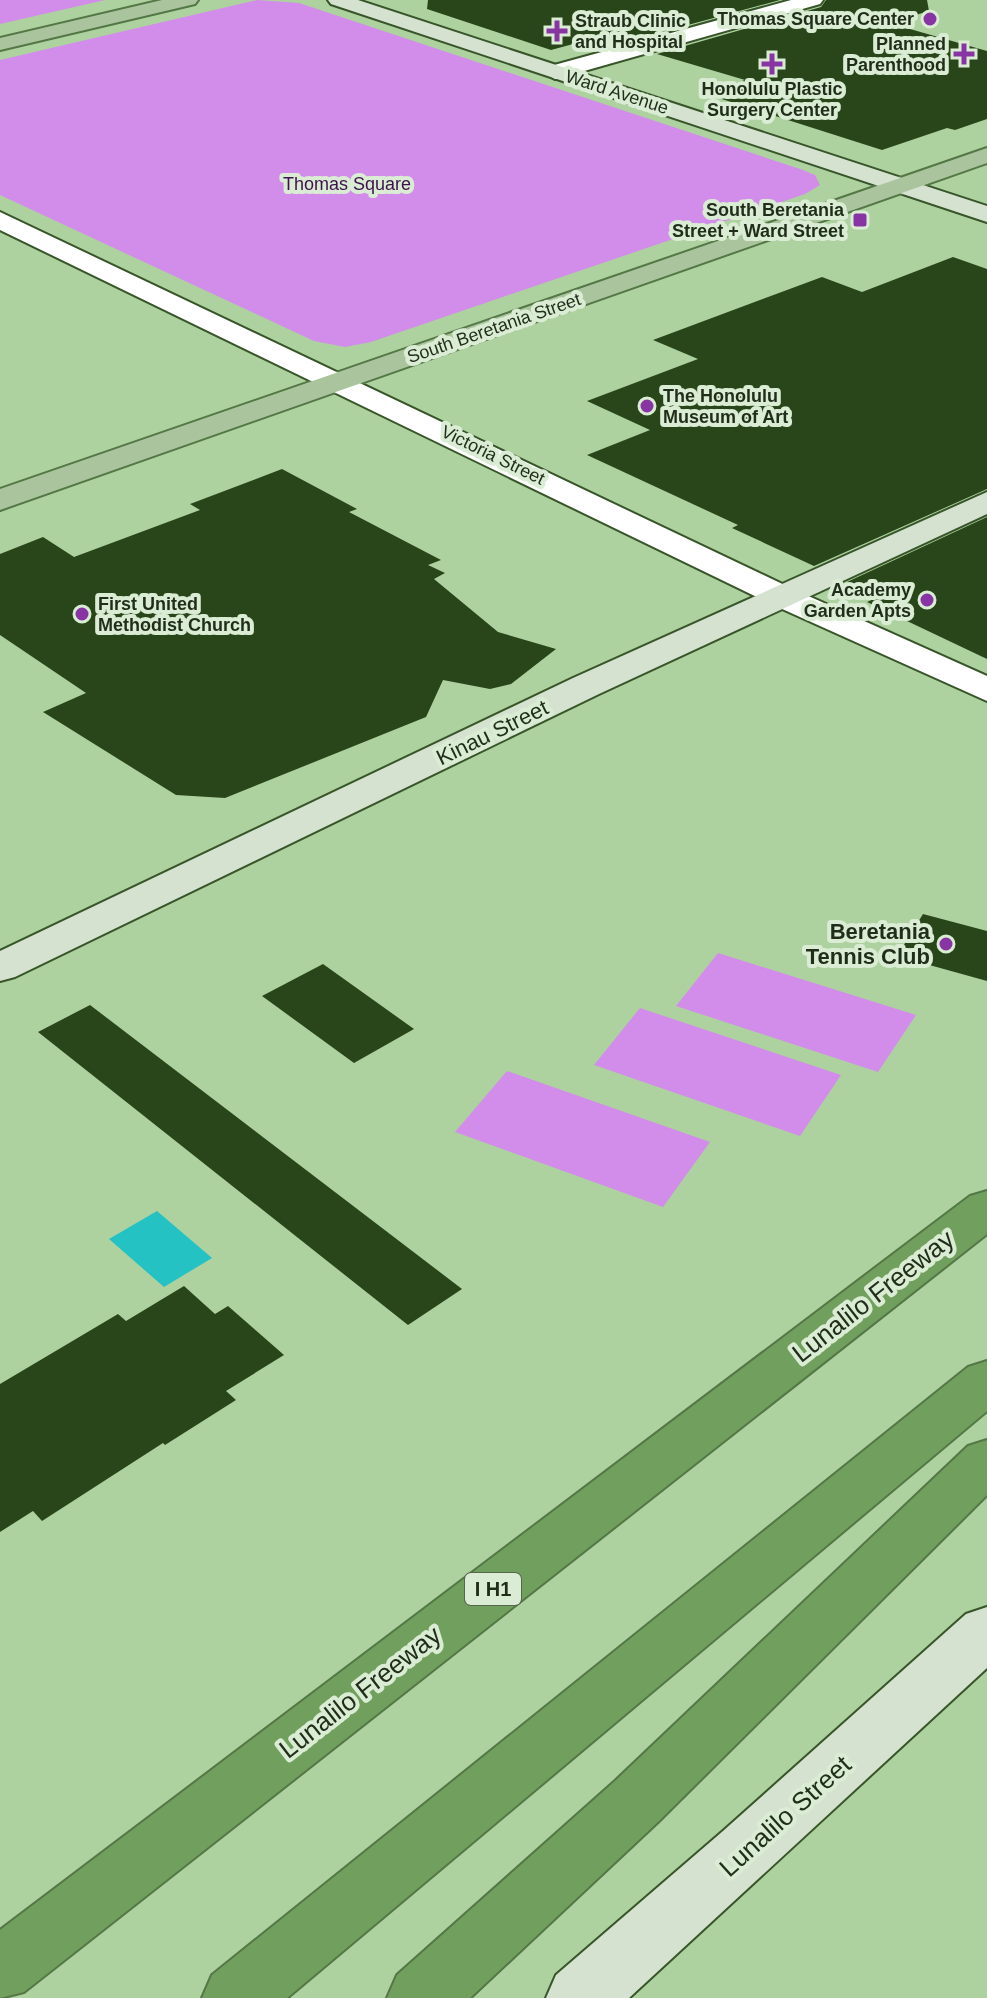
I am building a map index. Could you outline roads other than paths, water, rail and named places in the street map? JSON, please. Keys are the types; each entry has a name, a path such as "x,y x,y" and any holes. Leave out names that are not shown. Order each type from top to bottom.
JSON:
{"highway":[{"path":"934,1249 987,1185"},
{"name":"Lunalilo Freeway","path":"0,1970 987,1208"},
{"path":"236,1998 987,1381"},
{"path":"421,1998 637,1801 987,1461"}],"main road":[{"path":"0,44 188,0"},
{"name":"Ward Avenue","path":"338,0 987,214"},
{"name":"South Beretania Street","path":"0,500 987,155"},
{"name":"Kinau Street","path":"0,968 586,686 987,502"},
{"name":"Lunalilo Street","path":"580,1998 746,1852 987,1631"}],"street":[{"path":"555,72 813,0"},
{"name":"Victoria Street","path":"1,222 783,597 987,690"}],"water":[{"path":"157,1211 212,1258 164,1287 109,1239"}],"place":[{"name":"Thomas Square Center","path":"930,19"},
{"name":"Straub Clinic and Hospital","path":"557,31"},
{"name":"Planned Parenthood","path":"964,54"},
{"name":"Honolulu Plastic Surgery Center","path":"772,64"},
{"name":"South Beretania Street + Ward Street","path":"860,220"},
{"name":"The Honolulu Museum of Art","path":"647,406"},
{"name":"Academy Garden Apts","path":"927,600"},
{"name":"First United Methodist Church","path":"82,614"},
{"name":"Beretania Tennis Club","path":"946,944"}],"park label":[{"name":"Thomas Square","path":"347,184"}]}
